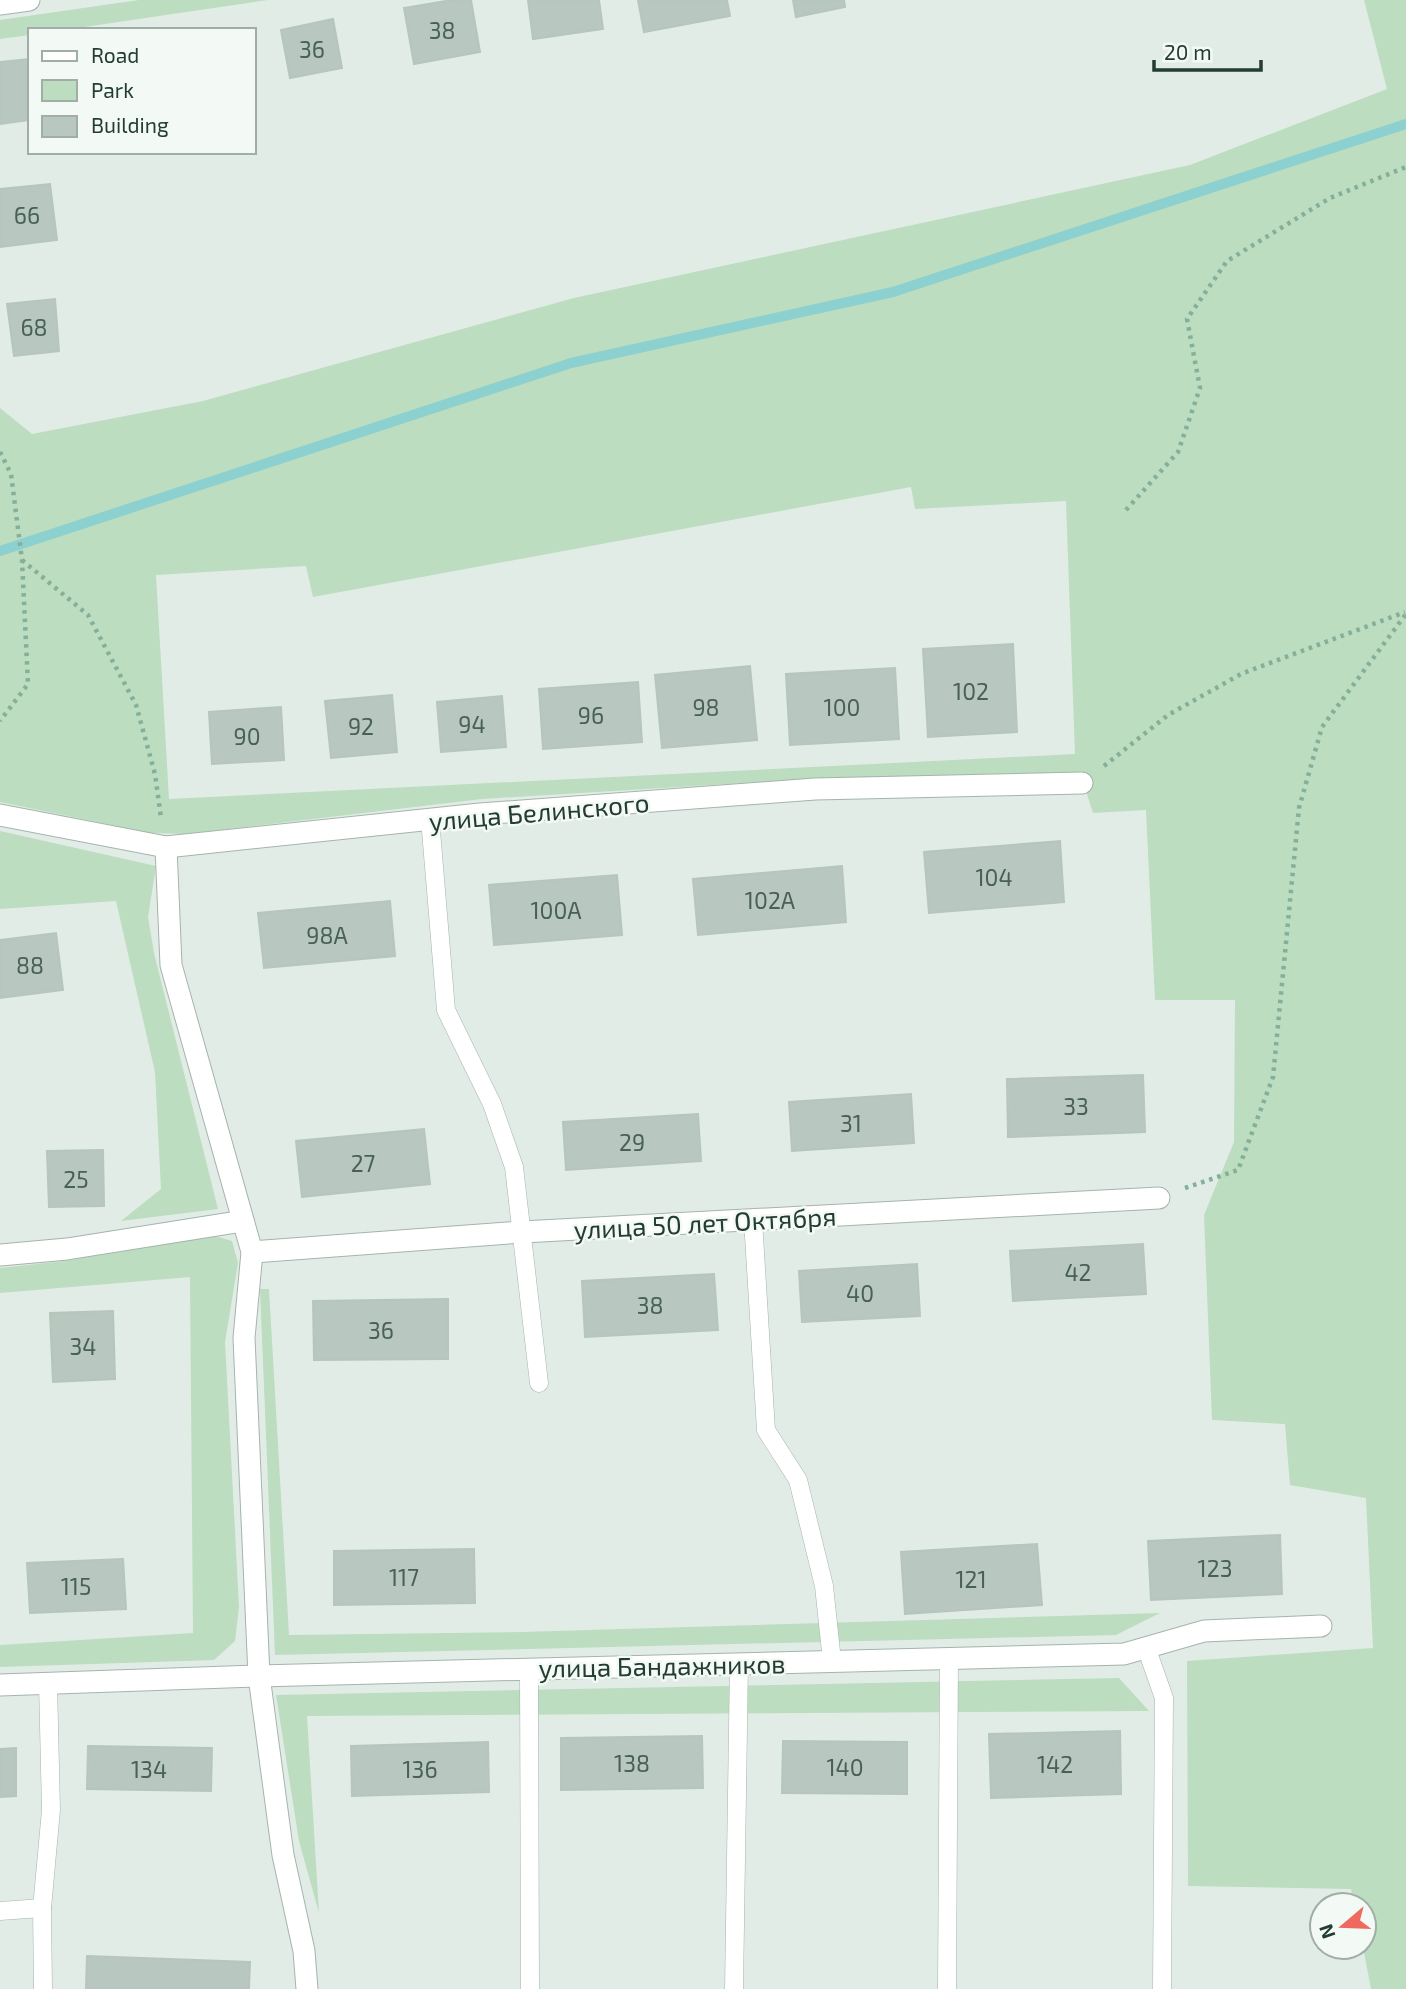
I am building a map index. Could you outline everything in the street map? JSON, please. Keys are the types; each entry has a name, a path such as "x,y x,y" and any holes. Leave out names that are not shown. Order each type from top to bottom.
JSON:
{"street":[{"path":"0,4 29,0"},
{"name":"улица Белинского","path":"0,815 166,847 430,819 815,789 1082,783"},
{"path":"166,847 172,965 252,1252 244,1338 259,1676 283,1855 304,1951 307,1989"},
{"name":"улица 50 лет Октября","path":"252,1252 522,1233 1159,1198"},
{"path":"0,1255 66,1248 243,1221"},
{"name":"улица Бандажников","path":"0,1685 1124,1654 1204,1631 1321,1626"}],"lane":[{"path":"430,819 446,1010 492,1104 514,1167 540,1383"},
{"path":"753,1220 766,1430 799,1480 824,1586 832,1661"},
{"path":"1146,1647 1164,1698 1162,1989"},
{"path":"947,1989 949,1658"},
{"path":"734,1989 739,1663"},
{"path":"529,1669 530,1989"},
{"path":"43,1989 42,1908 51,1810 47,1683"},
{"path":"0,1911 42,1908"}],"path":[{"path":"1126,510 1178,452 1200,388 1187,319 1227,261 1330,198 1406,167"},
{"path":"0,452 11,474 23,560 28,684 0,720"},
{"path":"23,560 88,615 136,705 155,774 166,847"},
{"path":"1082,783 1168,715 1241,674 1406,613"},
{"path":"1159,1198 1238,1170 1273,1077 1299,808 1322,727 1406,613"}],"green space":[{"path":"139,0 268,0 78,28 28,28 28,35 0,39 0,20"},
{"path":"1364,0 1406,0 1406,1989 1371,1989 1366,1961 1378,1961 1378,1891 1188,1886 1187,1661 1373,1648 1366,1498 1290,1485 1285,1424 1212,1420 1204,1215 1234,1142 1235,1000 1155,1000 1146,810 1093,813 1080,772 808,779 482,799 186,834 151,833 0,802 0,408 32,434 203,401 574,298 1190,165 1387,89","holes":["911,487 915,509 1066,501 1075,754 169,799 156,575 306,566 313,597"]},
{"path":"0,831 156,866 148,917 154,953 218,1209 121,1221 161,1189 155,1072 116,901 0,909"},
{"path":"215,1236 232,1241 238,1263 225,1342 239,1607 235,1641 214,1660 0,1667 0,1645 193,1633 190,1277 0,1293 0,1268 64,1261"},
{"path":"260,1289 269,1289 289,1635 522,1632 1160,1613 1116,1635 275,1655"},
{"path":"1119,1678 1149,1711 307,1716 319,1913 299,1841 276,1695"}],"building":[{"path":"452,0 471,0 480,52 414,64 404,8"},
{"path":"528,0 599,0 603,29 533,39"},
{"path":"638,0 727,0 730,16 644,32"},
{"path":"793,0 844,0 845,7 796,17"},
{"path":"333,19 342,68 290,78 281,30"},
{"path":"28,59 28,120 0,124 0,62"},
{"path":"50,184 57,240 0,247 0,189"},
{"path":"55,299 59,351 14,356 7,304"},
{"path":"1013,644 1017,732 928,737 923,649"},
{"path":"750,666 757,740 662,748 655,675"},
{"path":"895,668 899,739 790,745 786,674"},
{"path":"638,682 642,742 543,749 539,689"},
{"path":"392,695 397,752 331,758 325,701"},
{"path":"502,696 506,747 441,752 437,702"},
{"path":"281,707 284,760 212,764 209,712"},
{"path":"1060,841 1064,902 929,913 924,852"},
{"path":"842,866 846,922 698,935 693,879"},
{"path":"617,875 622,935 494,945 489,885"},
{"path":"390,901 395,956 264,968 258,913"},
{"path":"56,933 63,990 0,998 0,940"},
{"path":"1143,1075 1145,1132 1008,1137 1007,1079"},
{"path":"911,1094 914,1143 792,1151 789,1102"},
{"path":"698,1114 701,1161 566,1170 563,1122"},
{"path":"424,1129 430,1184 302,1197 296,1141"},
{"path":"103,1150 104,1206 49,1207 47,1151"},
{"path":"1143,1244 1146,1294 1013,1301 1010,1251"},
{"path":"917,1264 920,1316 802,1322 799,1271"},
{"path":"714,1274 718,1330 585,1337 582,1281"},
{"path":"448,1299 448,1359 314,1360 313,1301"},
{"path":"113,1311 115,1379 53,1382 50,1313"},
{"path":"1280,1535 1282,1594 1151,1600 1148,1541"},
{"path":"1037,1544 1042,1605 905,1614 901,1552"},
{"path":"474,1549 475,1603 334,1605 334,1551"},
{"path":"123,1559 126,1609 30,1613 27,1563"},
{"path":"1120,1731 1121,1794 991,1798 989,1734"},
{"path":"702,1736 703,1788 561,1790 561,1738"},
{"path":"783,1741 907,1742 907,1794 782,1793"},
{"path":"488,1742 489,1792 352,1796 351,1746"},
{"path":"88,1746 212,1748 211,1791 87,1789"},
{"path":"16,1748 16,1796 0,1797 0,1749"},
{"path":"87,1956 250,1962 249,1989 86,1989"}],"waterway":[{"path":"0,551 571,363 893,292 1406,124"}]}
